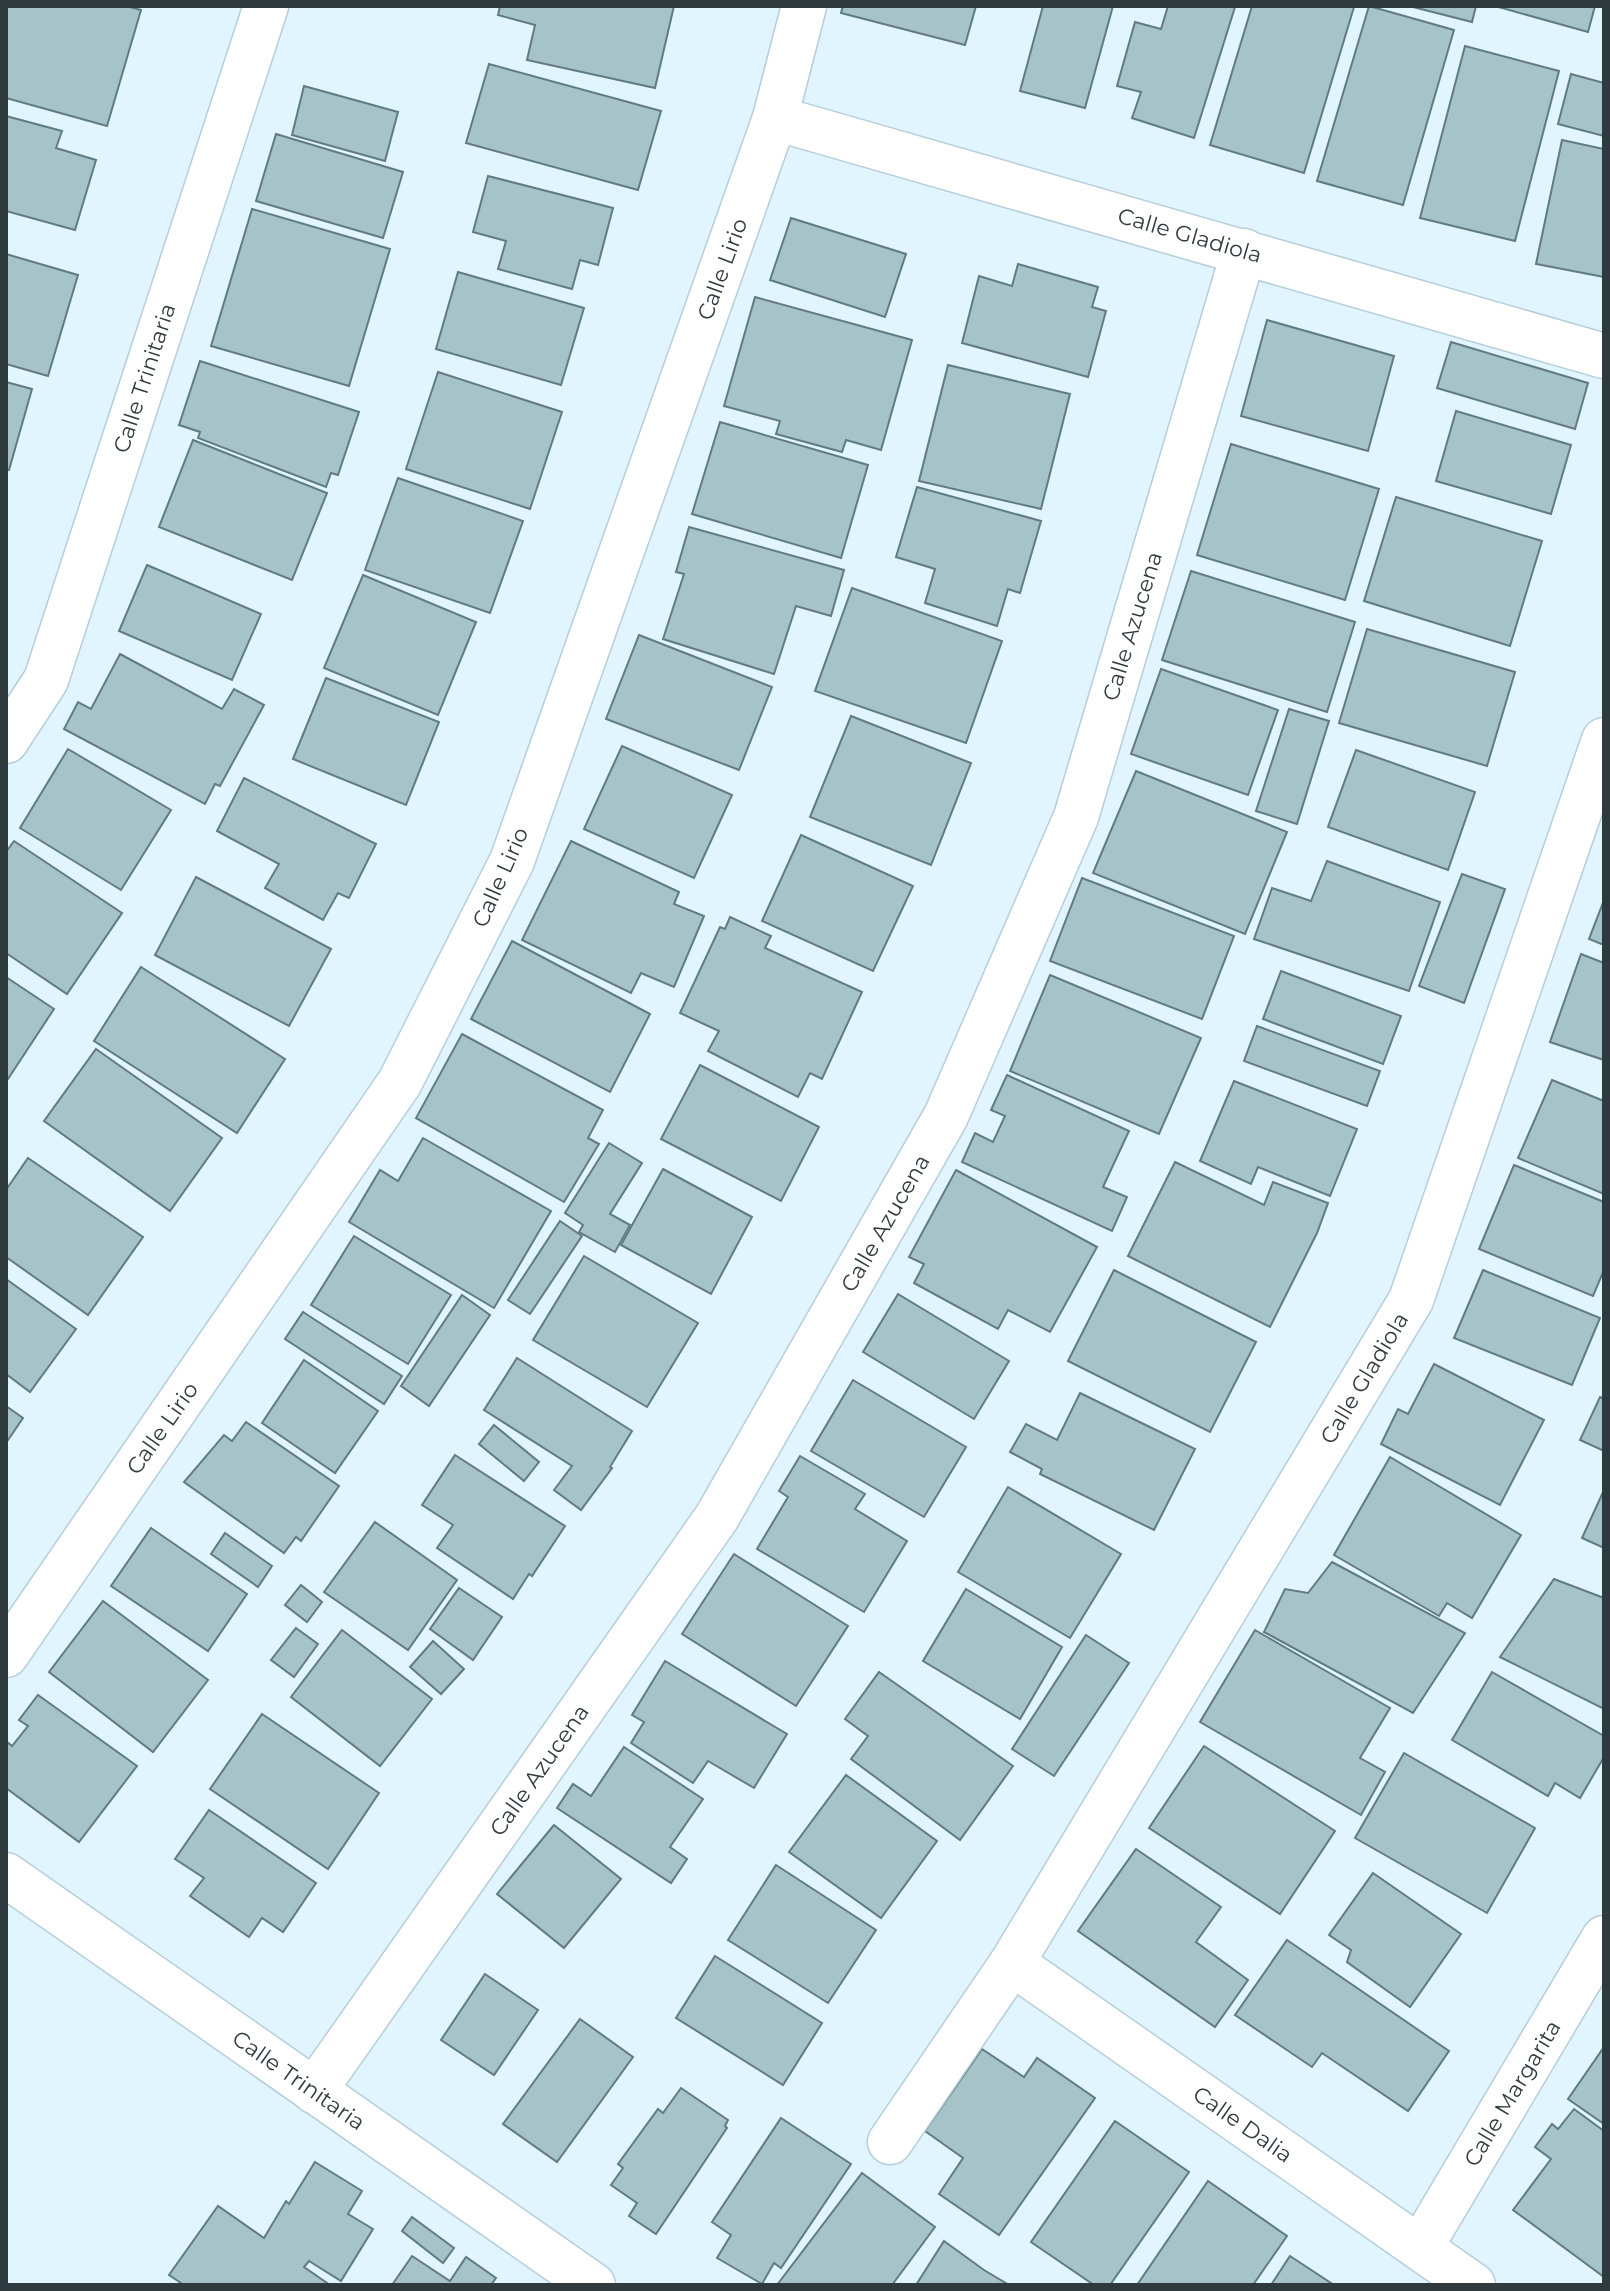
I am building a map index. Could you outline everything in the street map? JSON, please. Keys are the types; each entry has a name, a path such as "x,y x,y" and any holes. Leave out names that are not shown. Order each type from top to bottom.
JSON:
{"street":[{"name":"Calle Trinitaria","path":"6,741 46,680 266,6"},
{"name":"Calle Lirio","path":"6,1655 400,1082 512,861 775,118 804,6"},
{"name":"Calle Gladiola","path":"775,118 1604,356"},
{"name":"Calle Azucena","path":"314,2091 717,1517 946,1116 1076,817 1244,251"},
{"name":"Calle Gladiola","path":"890,2142 1012,1963 1411,1300 1604,740"},
{"name":"Calle Trinitaria","path":"6,1875 593,2285"},
{"name":"Calle Margarita","path":"1420,2248 1604,1938"},
{"name":"Calle Dalia","path":"1012,1963 1473,2285"}],"building":[{"path":"6,6 126,6 141,10 107,126 6,98"},
{"path":"500,6 674,6 655,88 527,60 535,25 498,15"},
{"path":"843,6 976,6 965,45 841,13"},
{"path":"1043,6 1113,6 1085,108 1020,91"},
{"path":"1168,6 1235,7 1194,138 1132,118 1141,92 1117,86 1135,22 1161,29"},
{"path":"1252,6 1354,7 1304,173 1210,145"},
{"path":"1369,6 1454,30 1403,205 1317,181"},
{"path":"1409,6 1476,6 1472,22"},
{"path":"1495,6 1595,6 1588,32"},
{"path":"1465,46 1559,71 1515,241 1420,218"},
{"path":"489,64 661,111 638,190 466,143"},
{"path":"1571,74 1604,83 1604,136 1558,124"},
{"path":"304,86 398,112 385,161 292,135"},
{"path":"6,116 62,131 56,148 96,160 75,230 6,211"},
{"path":"276,134 403,172 383,238 256,201"},
{"path":"1562,140 1604,149 1604,277 1536,264"},
{"path":"488,176 613,208 598,265 580,260 572,289 498,269 506,241 473,232"},
{"path":"252,209 390,249 349,386 211,346"},
{"path":"791,218 906,254 885,317 770,280"},
{"path":"6,254 78,275 48,376 6,364"},
{"path":"1018,264 1098,287 1092,307 1106,311 1088,377 962,343 979,276 1012,286"},
{"path":"458,272 584,308 561,385 436,349"},
{"path":"755,297 912,340 881,450 846,440 842,452 776,434 780,421 724,406"},
{"path":"1267,320 1394,356 1368,451 1241,416"},
{"path":"1451,342 1588,383 1575,429 1437,388"},
{"path":"200,361 359,412 338,475 331,473 326,487 198,438 200,432 179,425"},
{"path":"948,365 1070,394 1041,509 919,481"},
{"path":"438,372 562,412 530,509 406,469"},
{"path":"6,382 32,389 9,470 6,469"},
{"path":"1456,411 1571,445 1551,514 1436,481"},
{"path":"720,422 868,465 841,558 692,514"},
{"path":"193,440 327,493 292,580 159,527"},
{"path":"1231,444 1379,489 1345,600 1197,555"},
{"path":"398,478 523,521 490,613 365,570"},
{"path":"917,487 1041,521 1020,593 1008,589 997,626 925,603 935,569 896,557"},
{"path":"1396,497 1542,541 1510,646 1364,601"},
{"path":"689,527 844,570 831,616 796,606 774,674 663,639 684,574 676,572"},
{"path":"147,565 261,614 232,680 119,631"},
{"path":"1191,571 1355,622 1327,712 1162,660"},
{"path":"363,575 476,622 438,715 324,668"},
{"path":"852,588 1002,641 966,743 815,691"},
{"path":"1367,629 1515,672 1487,766 1339,723"},
{"path":"639,635 772,687 739,770 606,719"},
{"path":"120,654 222,709 234,689 264,705 220,786 215,784 205,804 64,729 78,702 91,709"},
{"path":"1161,669 1278,710 1248,795 1131,754"},
{"path":"326,678 439,722 406,805 293,759"},
{"path":"1289,709 1329,721 1297,824 1256,811"},
{"path":"851,716 971,763 931,865 810,817"},
{"path":"622,746 732,795 694,878 584,829"},
{"path":"68,749 171,810 121,890 20,828"},
{"path":"1356,750 1475,792 1448,870 1328,827"},
{"path":"1136,771 1287,832 1245,934 1093,873"},
{"path":"244,778 376,844 349,898 338,893 323,920 265,888 279,864 217,831"},
{"path":"801,835 913,886 873,971 762,921"},
{"path":"14,841 122,913 67,994 6,953 6,852"},
{"path":"571,841 679,892 674,904 704,916 674,987 641,973 631,993 522,940"},
{"path":"1327,861 1440,902 1409,991 1254,939 1272,888 1311,901"},
{"path":"1462,874 1505,889 1464,1003 1419,986"},
{"path":"196,877 331,949 289,1026 155,955"},
{"path":"1082,878 1234,936 1202,1019 1050,961"},
{"path":"1604,900 1604,945 1589,939"},
{"path":"730,917 771,936 765,948 862,992 822,1079 810,1073 798,1097 708,1051 719,1031 680,1013 720,927 725,929"},
{"path":"512,941 650,1014 610,1092 471,1019"},
{"path":"1581,954 1604,963 1604,1060 1550,1042"},
{"path":"141,967 285,1059 237,1133 94,1041"},
{"path":"1281,971 1401,1016 1383,1064 1263,1019"},
{"path":"1050,975 1201,1038 1159,1134 1010,1071"},
{"path":"6,977 54,1009 6,1082"},
{"path":"1257,1026 1380,1071 1367,1106 1244,1061"},
{"path":"462,1034 603,1110 588,1138 599,1144 564,1202 416,1118"},
{"path":"96,1049 222,1138 170,1211 44,1121"},
{"path":"700,1065 819,1127 781,1201 661,1139"},
{"path":"1007,1075 1129,1131 1103,1187 1127,1197 1112,1231 962,1162 975,1133 993,1142 1005,1116 991,1110"},
{"path":"1552,1080 1604,1101 1604,1194 1518,1158"},
{"path":"1234,1081 1357,1129 1330,1196 1258,1167 1251,1184 1200,1161"},
{"path":"423,1138 551,1211 494,1308 349,1222 380,1170 398,1181"},
{"path":"609,1143 642,1163 610,1214 630,1225 615,1252 579,1232 583,1225 565,1213"},
{"path":"28,1158 143,1237 88,1315 6,1257 6,1190"},
{"path":"1175,1162 1264,1205 1273,1182 1328,1203 1317,1233 1270,1327 1128,1256"},
{"path":"1514,1165 1604,1202 1604,1270 1593,1296 1479,1249"},
{"path":"663,1169 752,1217 711,1294 621,1245"},
{"path":"956,1170 1097,1247 1050,1332 1008,1310 998,1329 914,1283 924,1264 909,1257"},
{"path":"560,1221 582,1236 530,1314 508,1300"},
{"path":"354,1236 451,1295 408,1364 311,1305"},
{"path":"584,1256 698,1323 647,1407 533,1340"},
{"path":"1114,1270 1256,1342 1210,1432 1068,1361"},
{"path":"1483,1270 1600,1318 1572,1385 1454,1338"},
{"path":"6,1279 76,1329 30,1392 6,1374"},
{"path":"898,1294 1009,1361 974,1419 863,1352"},
{"path":"462,1295 490,1315 429,1406 401,1386"},
{"path":"303,1312 402,1376 384,1404 285,1339"},
{"path":"517,1358 632,1431 612,1468 581,1510 554,1490 572,1466 484,1410"},
{"path":"304,1360 378,1411 335,1473 262,1423"},
{"path":"1434,1364 1544,1420 1500,1505 1381,1444 1398,1409 1408,1414"},
{"path":"853,1380 966,1447 924,1517 811,1451"},
{"path":"1080,1393 1195,1449 1154,1530 1040,1474 1042,1469 1010,1452 1026,1424 1057,1440"},
{"path":"1600,1397 1604,1399 1604,1451 1580,1440"},
{"path":"6,1406 23,1418 6,1443"},
{"path":"246,1422 339,1486 301,1541 296,1537 284,1553 184,1482 224,1435 232,1441"},
{"path":"494,1425 539,1462 524,1481 479,1444"},
{"path":"455,1455 565,1526 513,1599 437,1548 453,1525 422,1505"},
{"path":"800,1456 865,1494 855,1509 907,1541 864,1612 757,1549 788,1497 779,1491"},
{"path":"1390,1457 1521,1535 1472,1618 1447,1603 1439,1616 1334,1555"},
{"path":"1008,1487 1121,1554 1070,1638 958,1572"},
{"path":"1604,1490 1604,1548 1582,1538"},
{"path":"375,1522 457,1580 408,1650 324,1592"},
{"path":"151,1528 247,1594 208,1651 111,1586"},
{"path":"225,1533 272,1566 258,1587 211,1554"},
{"path":"734,1554 848,1626 796,1706 682,1634"},
{"path":"1332,1562 1465,1633 1413,1713 1264,1632 1285,1589 1308,1593"},
{"path":"1554,1579 1604,1598 1604,1709 1500,1657"},
{"path":"301,1585 322,1602 307,1622 285,1605"},
{"path":"459,1588 502,1617 473,1660 430,1629"},
{"path":"966,1589 1062,1647 1020,1719 923,1661"},
{"path":"103,1601 208,1680 153,1752 49,1672"},
{"path":"296,1628 318,1644 294,1677 271,1660"},
{"path":"342,1630 432,1699 380,1766 291,1697"},
{"path":"1255,1630 1390,1708 1360,1758 1385,1772 1361,1815 1200,1722"},
{"path":"1086,1635 1129,1663 1054,1776 1012,1749"},
{"path":"433,1641 464,1669 441,1694 410,1667"},
{"path":"665,1661 787,1734 754,1788 708,1761 693,1783 631,1743 644,1722 632,1715"},
{"path":"879,1672 1013,1766 960,1840 851,1759 868,1736 845,1719"},
{"path":"1492,1672 1604,1736 1604,1757 1580,1798 1555,1783 1548,1796 1452,1740"},
{"path":"38,1695 137,1766 79,1842 6,1788 6,1741 12,1746 28,1726 19,1720"},
{"path":"262,1714 379,1793 328,1869 210,1789"},
{"path":"1204,1746 1335,1831 1280,1914 1149,1828"},
{"path":"624,1747 703,1799 670,1847 687,1859 671,1883 557,1808 573,1784 591,1796"},
{"path":"1404,1753 1535,1828 1487,1913 1355,1838"},
{"path":"846,1775 937,1841 881,1918 789,1852"},
{"path":"209,1810 316,1883 283,1932 262,1918 249,1937 190,1896 204,1878 175,1859"},
{"path":"554,1825 621,1879 564,1948 497,1894"},
{"path":"1136,1849 1221,1907 1196,1942 1248,1980 1215,2027 1078,1931"},
{"path":"776,1865 876,1930 828,2003 728,1940"},
{"path":"1373,1873 1461,1934 1410,2007 1347,1962 1351,1950 1329,1935"},
{"path":"1287,1940 1449,2051 1408,2111 1322,2053 1312,2067 1235,2015"},
{"path":"715,1956 822,2023 783,2085 676,2018"},
{"path":"485,1974 538,2010 494,2075 441,2040"},
{"path":"580,2019 633,2057 557,2162 503,2124"},
{"path":"1604,2047 1604,2124 1568,2099"},
{"path":"982,2049 1024,2077 1037,2058 1095,2098 999,2235 939,2194 963,2158 925,2131"},
{"path":"681,2088 728,2120 727,2128 656,2234 629,2216 637,2203 611,2185 623,2168 618,2164 658,2109 663,2113"},
{"path":"1574,2109 1604,2131 1604,2277 1513,2210 1551,2159 1535,2147 1552,2124 1558,2129"},
{"path":"781,2118 851,2164 781,2268 774,2263 762,2284 717,2258 731,2235 712,2222"},
{"path":"1115,2121 1189,2172 1110,2285 1094,2285 1031,2242"},
{"path":"315,2162 362,2191 348,2214 373,2229 341,2281 309,2261 304,2267 330,2285 184,2285 169,2275 218,2206 264,2238"},
{"path":"862,2173 935,2227 892,2285 777,2285"},
{"path":"1208,2181 1287,2236 1253,2285 1137,2285"},
{"path":"412,2217 454,2248 443,2263 402,2231"},
{"path":"944,2241 984,2270 1009,2285 916,2285"},
{"path":"412,2256 450,2281 466,2257 496,2278 491,2285 392,2285"},
{"path":"1290,2256 1334,2285 1271,2285"}]}
